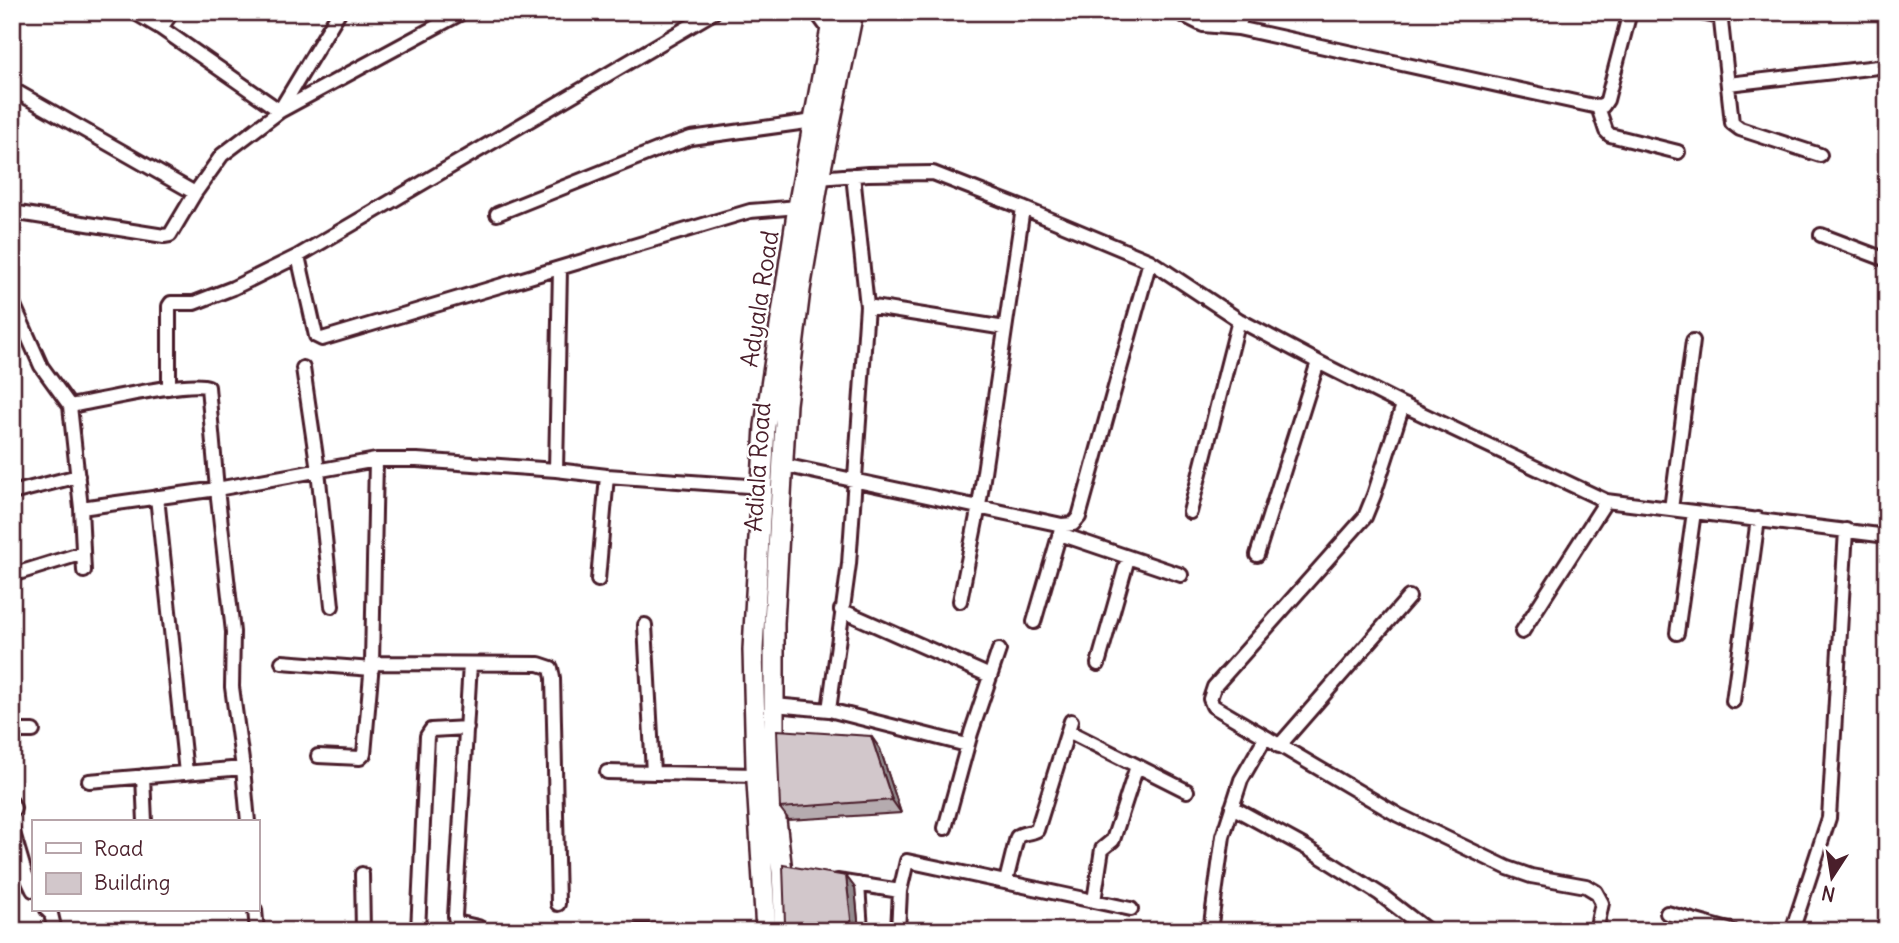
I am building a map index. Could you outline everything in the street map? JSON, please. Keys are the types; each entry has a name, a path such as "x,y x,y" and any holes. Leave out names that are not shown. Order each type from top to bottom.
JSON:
{"main road":[{"name":"Adiala Road","path":"785,931 788,873 774,802 774,622 786,404 800,290 819,178 853,12"},
{"name":"Adyala Road","path":"766,931 752,650 765,426 798,207 832,22"}],"street":[{"path":"134,12 279,111"},
{"path":"161,29 172,12"},
{"path":"279,111 339,12"},
{"path":"12,212 170,235 222,155 279,111 463,12"},
{"path":"169,388 171,303 194,303 298,256 714,12"},
{"path":"816,12 832,22"},
{"path":"1177,12 1203,25 1238,28 1598,107 1603,106 1607,100 1630,12"},
{"path":"1238,28 1243,12"},
{"path":"1696,12 1720,15 1732,123 1740,129 1820,155"},
{"path":"1728,84 1887,66"},
{"path":"12,89 195,193"},
{"path":"1598,107 1606,131 1610,135 1678,152"},
{"path":"497,214 691,138 814,121"},
{"path":"819,178 853,174 933,173 1023,208 1150,261 1239,320 1318,362 1606,501 1887,536"},
{"path":"829,710 849,564 867,306 853,174"},
{"path":"298,256 316,337 322,339 750,211 798,207"},
{"path":"960,601 979,506 1023,208"},
{"path":"1821,235 1887,260"},
{"path":"1061,529 1073,524 1079,517 1150,261"},
{"path":"556,470 559,269"},
{"path":"12,301 41,366 70,406 81,508 84,571"},
{"path":"867,306 1005,328"},
{"path":"1190,512 1239,320"},
{"path":"1671,509 1693,341"},
{"path":"1257,555 1318,362"},
{"path":"303,368 318,470 332,606"},
{"path":"70,406 169,388 201,385 208,387 233,632 232,687 248,820"},
{"path":"1403,405 1365,517 1214,687 1210,699 1213,706 1398,815 1508,868 1531,876 1586,886 1596,892 1602,903 1596,931"},
{"path":"81,508 217,489 376,460 417,460 761,486"},
{"path":"318,756 360,758 364,754 372,666 376,460"},
{"path":"783,465 979,506 1061,529 1128,558 1181,575"},
{"path":"12,493 78,476"},
{"path":"598,580 607,476"},
{"path":"157,497 186,772"},
{"path":"1522,632 1606,501"},
{"path":"1677,633 1695,512"},
{"path":"1733,701 1758,519"},
{"path":"1034,622 1061,529"},
{"path":"1792,931 1829,818 1846,530"},
{"path":"12,575 83,554"},
{"path":"1098,664 1128,558"},
{"path":"1279,746 1409,597"},
{"path":"841,610 990,676"},
{"path":"645,625 653,773"},
{"path":"945,828 967,745 999,650"},
{"path":"282,662 372,666 539,664 551,668 558,904"},
{"path":"470,664 455,916 456,922 484,931"},
{"path":"774,705 829,710 967,745"},
{"path":"1006,881 1017,836 1031,834 1037,830 1070,726 1137,766 1187,791"},
{"path":"418,931 428,732 436,729 467,729"},
{"path":"12,731 33,731"},
{"path":"1210,931 1223,835 1241,780 1265,738"},
{"path":"1094,901 1102,849 1113,840 1137,766"},
{"path":"89,781 243,768"},
{"path":"607,772 757,775"},
{"path":"143,776 145,820"},
{"path":"12,803 12,812"},
{"path":"1232,807 1307,848 1380,894 1428,931"},
{"path":"12,829 32,888"},
{"path":"898,931 900,891 907,861 1131,909"},
{"path":"362,874 363,931"},
{"path":"820,878 900,891"},
{"path":"858,884 861,931"},
{"path":"49,912 55,931"},
{"path":"255,912 257,931"},
{"path":"1667,913 1732,931"},
{"path":"637,931 663,931"}],"building":[{"path":"777,730 871,736 892,800 780,808"},
{"path":"783,865 846,876 852,928 785,923"}]}
